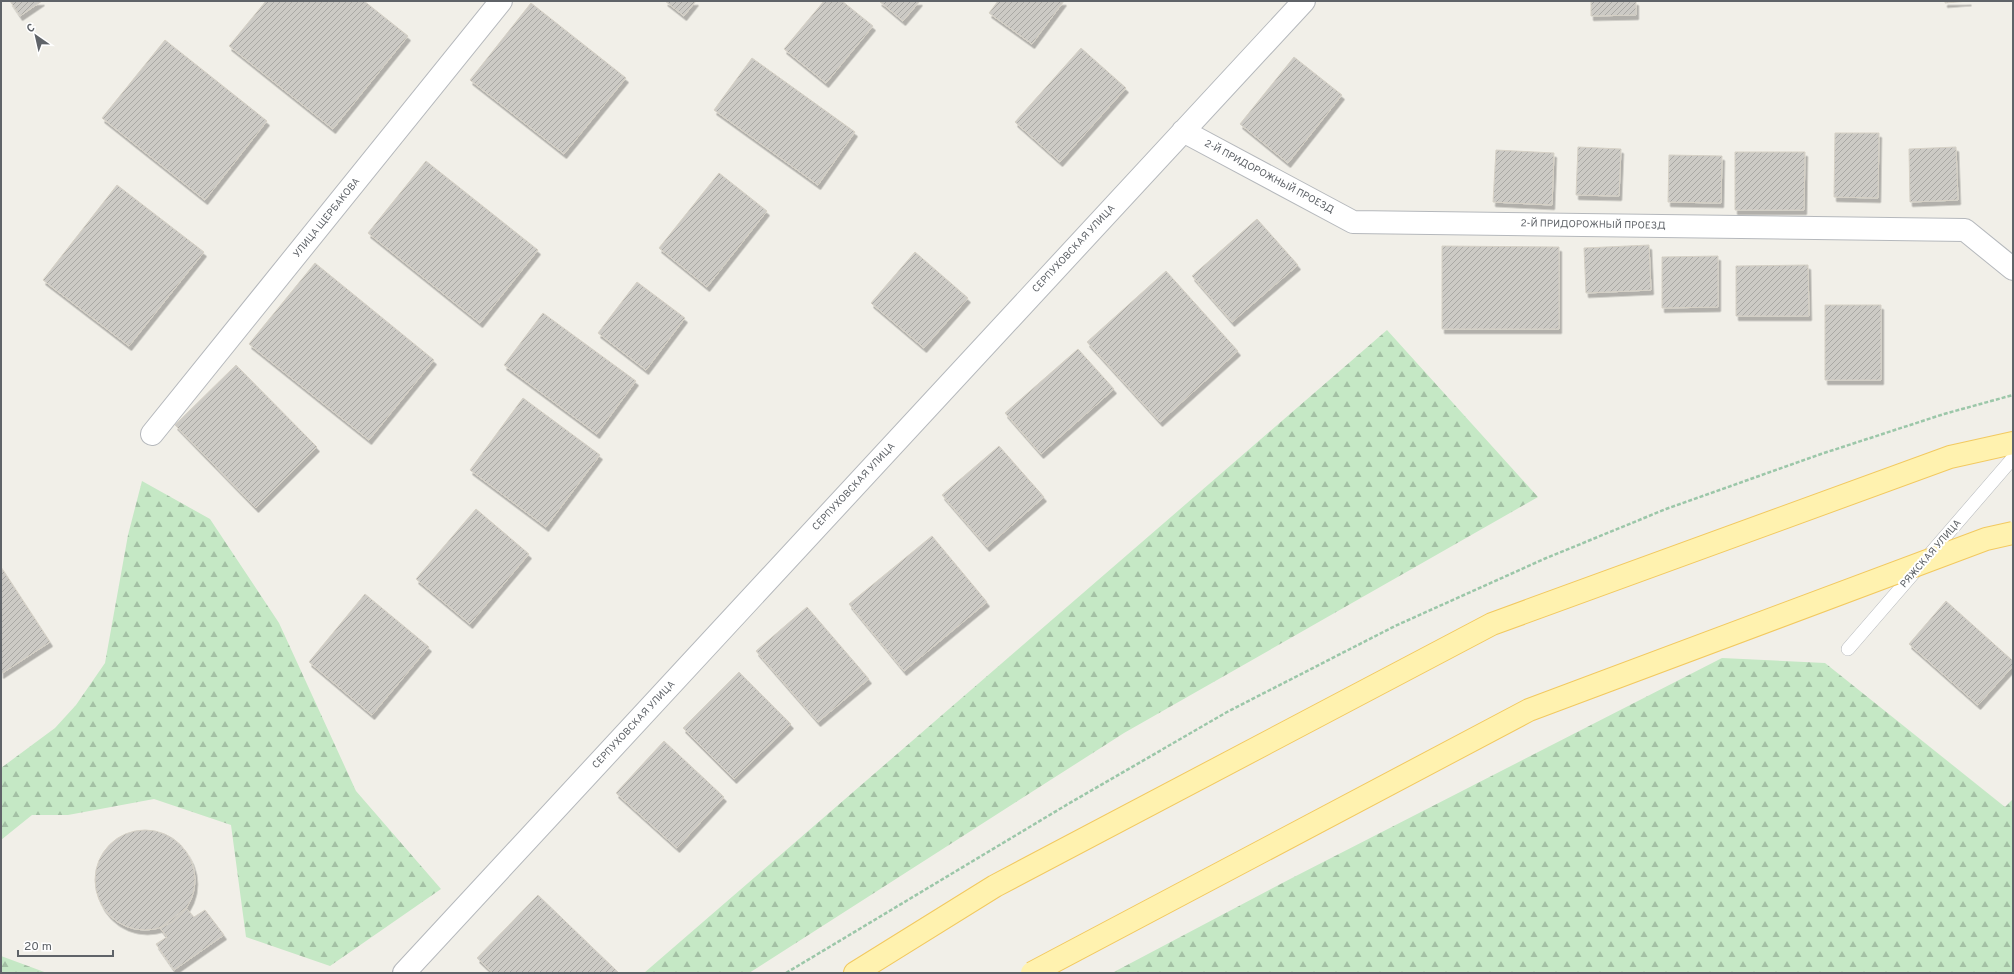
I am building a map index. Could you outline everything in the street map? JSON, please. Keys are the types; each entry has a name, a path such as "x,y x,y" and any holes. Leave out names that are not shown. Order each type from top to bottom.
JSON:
{"main road":[{"path":"856,973 995,886 1492,624 1950,457 2013,443"},
{"path":"1032,973 1529,710 1986,539 2013,533"}],"street":[{"name":"УЛИЦА ЩЕРБАКОВА","path":"152,434 501,1"},
{"name":"СЕРПУХОВСКАЯ УЛИЦА","path":"404,973 1304,1"},
{"name":"2-Й ПРИДОРОЖНЫЙ ПРОЕЗД","path":"1183,131 1354,222 1965,230 2013,269"}],"lane":[{"name":"РЯЖСКАЯ УЛИЦА","path":"1848,649 2013,458"}],"green space":[{"path":"1387,330 1538,497 1124,733 749,973 644,973"},
{"path":"142,481 210,519 279,623 356,791 441,889 330,966 246,937 231,825 154,799 68,815 32,815 1,840 1,768 55,728 76,705 105,663 128,535"},
{"path":"1722,658 1825,663 2005,807 2013,799 2013,973 1112,973 1292,878"},
{"path":"1,956 47,973 1,973"}],"building":[{"path":"10,1 42,1 20,16"},
{"path":"266,1 364,1 408,36 333,129 229,46"},
{"path":"665,1 696,1 684,16"},
{"path":"824,1 842,1 873,26 826,83 784,49"},
{"path":"879,1 920,1 903,21"},
{"path":"998,1 1064,1 1032,44 989,13"},
{"path":"1591,1 1636,1 1636,15 1591,16"},
{"path":"1945,1 1969,1 1945,3"},
{"path":"531,3 626,78 564,154 470,80"},
{"path":"165,40 267,121 205,200 102,118"},
{"path":"1081,48 1126,88 1060,162 1015,122"},
{"path":"1294,57 1342,95 1288,163 1240,124"},
{"path":"752,58 855,132 818,185 714,110"},
{"path":"1835,133 1879,133 1878,198 1834,197"},
{"path":"1578,147 1621,149 1619,196 1576,195"},
{"path":"1956,147 1958,200 1910,202 1909,149"},
{"path":"1496,150 1554,153 1552,205 1493,202"},
{"path":"1735,152 1805,152 1804,210 1735,210"},
{"path":"1669,155 1722,156 1721,203 1668,202"},
{"path":"426,161 538,250 480,323 368,233"},
{"path":"719,173 767,211 707,287 659,248"},
{"path":"117,185 204,252 129,346 43,280"},
{"path":"1257,219 1298,265 1232,322 1192,276"},
{"path":"1649,245 1651,290 1586,293 1584,248"},
{"path":"1442,246 1559,247 1559,329 1442,329"},
{"path":"915,252 968,298 924,348 871,303"},
{"path":"1718,256 1718,307 1662,308 1662,257"},
{"path":"315,263 434,360 369,440 249,344"},
{"path":"1808,265 1809,316 1736,316 1736,266"},
{"path":"1166,271 1238,351 1160,422 1087,342"},
{"path":"637,282 685,318 646,370 598,333"},
{"path":"1825,305 1881,305 1881,380 1825,380"},
{"path":"543,313 636,381 597,434 504,365"},
{"path":"1078,349 1114,389 1041,454 1005,413"},
{"path":"236,365 317,447 256,508 175,425"},
{"path":"523,398 600,455 546,527 470,470"},
{"path":"999,446 1044,497 987,547 942,495"},
{"path":"476,509 529,554 470,624 416,579"},
{"path":"932,536 987,602 904,671 849,604"},
{"path":"1,567 50,642 1,674"},
{"path":"365,594 429,647 372,715 309,662"},
{"path":"1946,601 2013,661 2013,666 1978,705 1909,644"},
{"path":"807,607 869,679 818,722 756,651"},
{"path":"739,672 791,724 734,779 683,728"},
{"path":"664,741 724,797 677,848 616,793"},
{"path":"145,830 164,834 180,845 191,861 195,880 191,899 180,915 164,926 145,930 126,926 110,915 99,899 95,880 99,861 110,845 126,834"},
{"path":"538,895 619,973 493,973 477,958"},
{"path":"186,908 194,917 205,910 224,935 174,970 156,944 167,937 160,928"}]}
